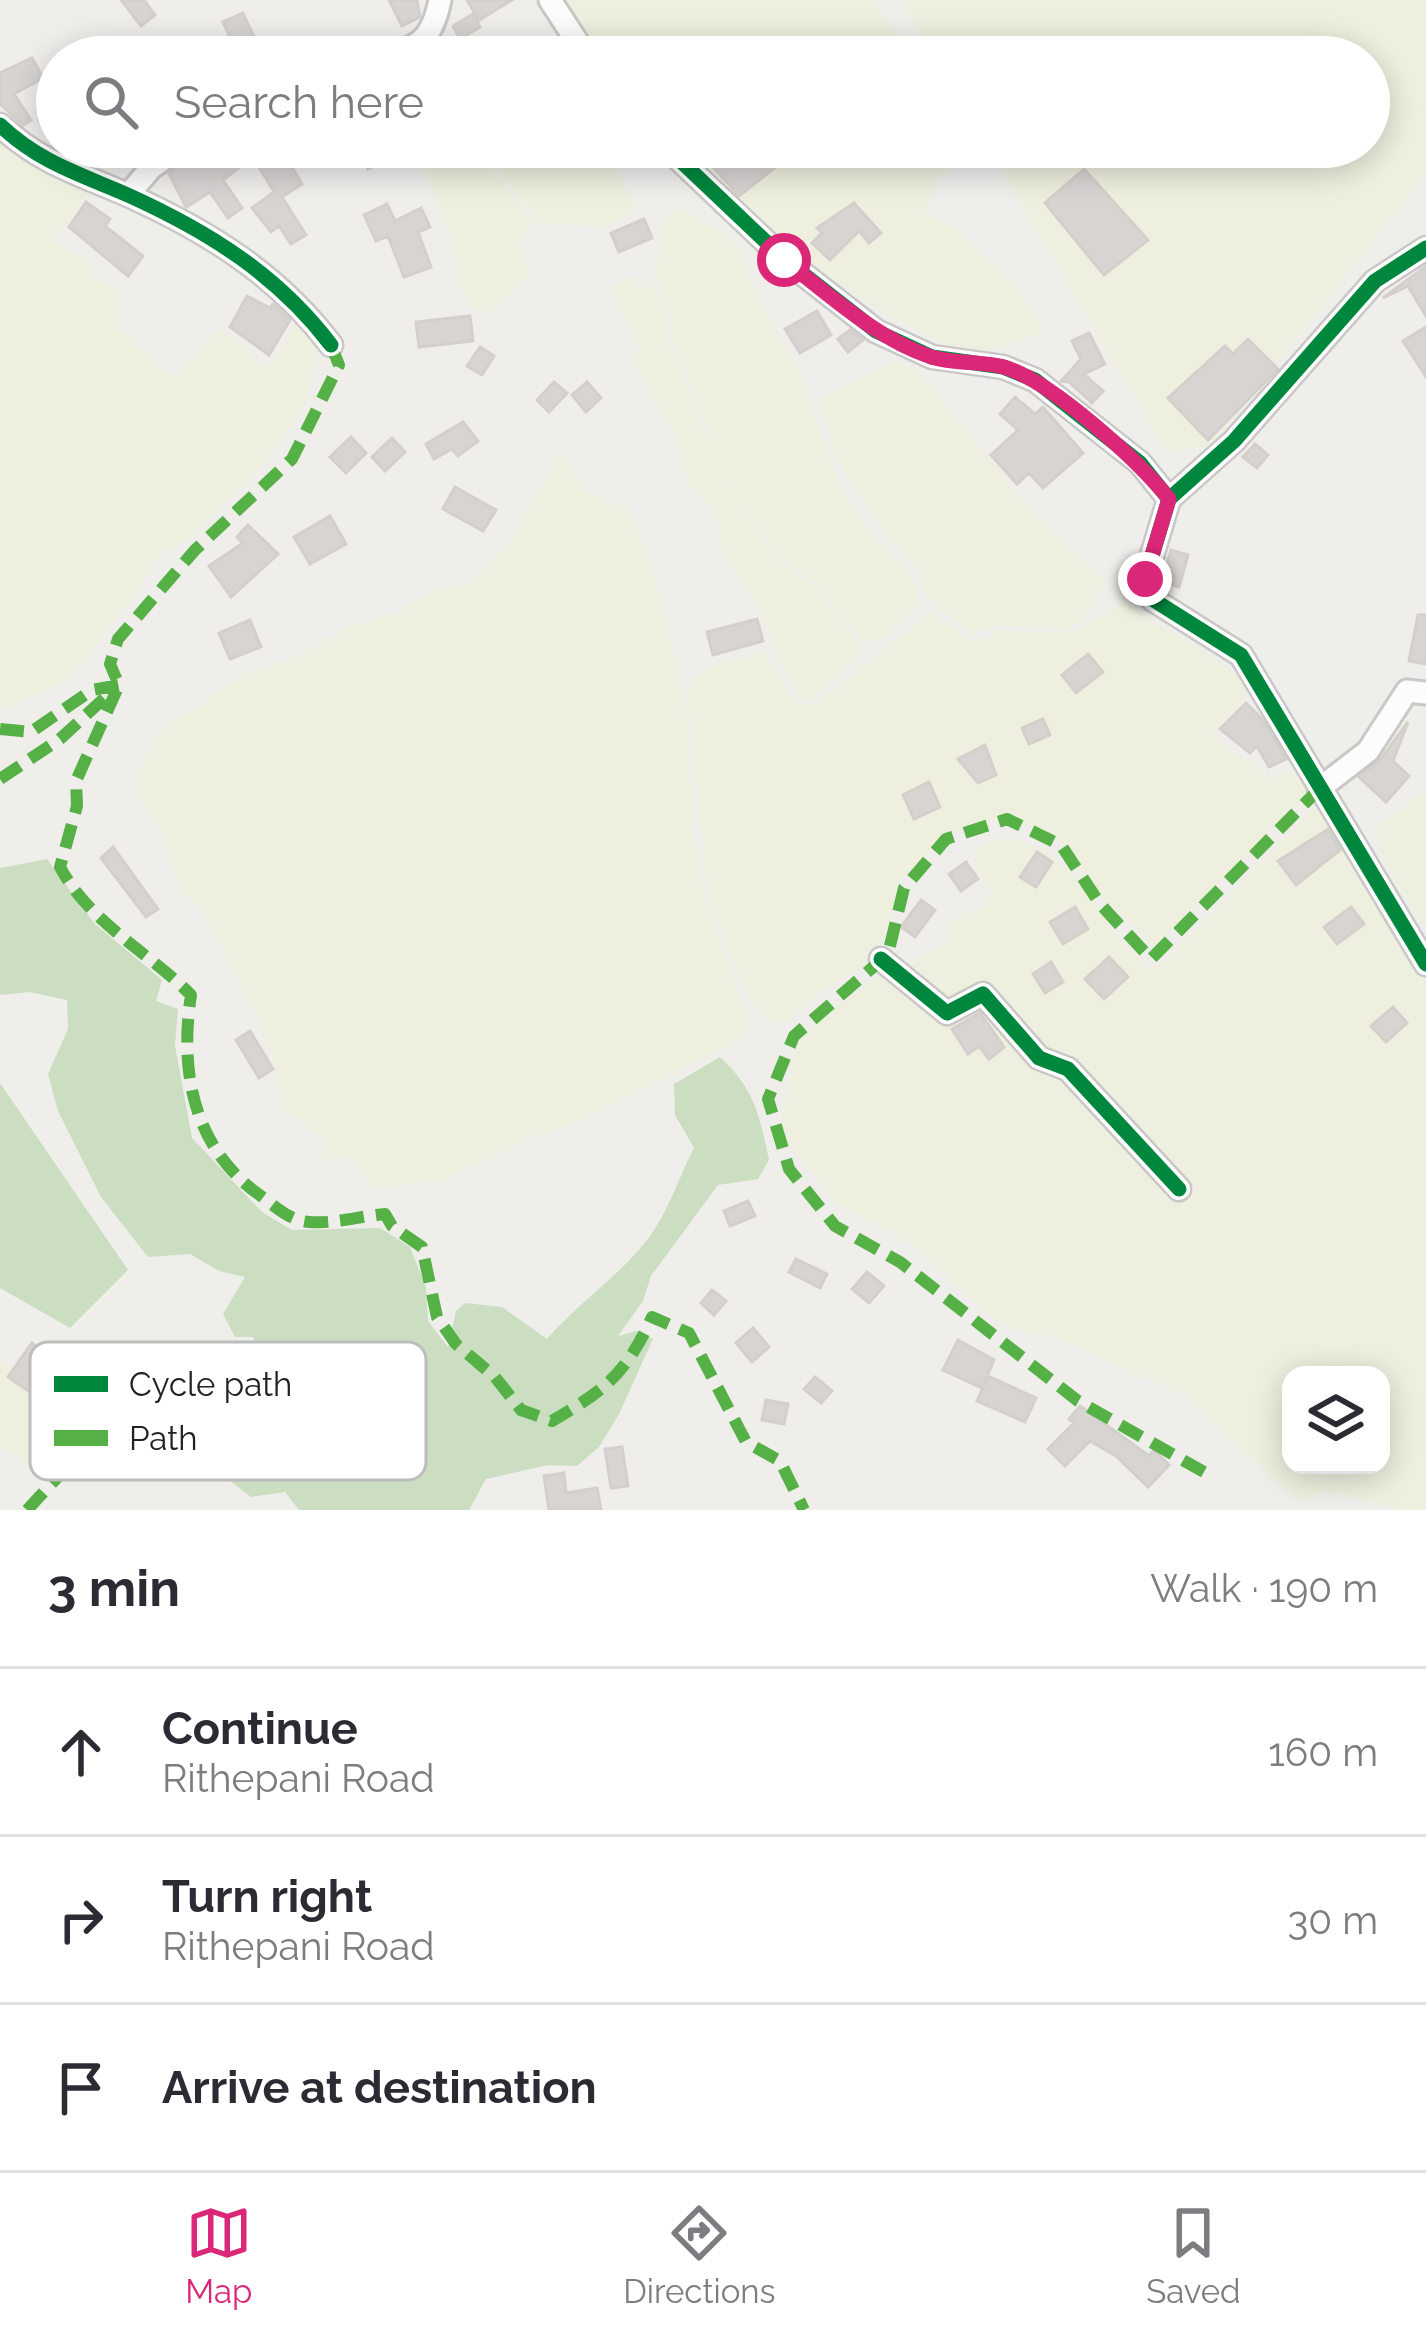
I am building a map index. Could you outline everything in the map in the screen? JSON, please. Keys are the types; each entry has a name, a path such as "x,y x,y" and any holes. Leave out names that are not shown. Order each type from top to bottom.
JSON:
{"street":[{"path":"430,36 440,0"},
{"path":"550,0 573,36"},
{"path":"0,124 36,154"},
{"path":"58,168 128,195 244,257 300,305 331,345"},
{"path":"128,195 151,168"},
{"path":"687,168 784,260 876,331 932,357 1003,367 1035,380 1140,463 1169,499"},
{"path":"1426,248 1375,281 1234,441 1169,499 1145,579 1152,599 1241,655 1426,964"},
{"path":"1319,789 1368,752 1407,691 1426,693"},
{"path":"881,959 947,1013 983,994 1039,1058 1068,1070 1179,1189"}],"green space":[{"path":"560,0 876,0 900,36 586,36"},
{"path":"902,0 1426,0 1426,174 1210,448 1166,451 1000,168 1390,168 1390,36 923,36"},
{"path":"0,136 36,168 87,193 53,242 93,266 89,275 119,291 114,325 163,369 177,377 216,333 230,333 260,367 277,360 296,320 317,343 307,401 259,468 193,535 152,562 139,589 69,679 9,708 0,707"},
{"path":"424,168 492,168 532,220 520,241 522,262 530,268 526,279 488,314 473,309 461,291 452,238"},
{"path":"497,168 616,168 636,209 609,226 540,224"},
{"path":"700,168 951,168 936,180 925,212 951,226 1008,280 1038,317 1042,334 985,352 956,349 833,282"},
{"path":"679,208 726,232 742,256 760,303 797,366 838,481 868,529 918,584 917,607 884,637 863,643 814,581 783,561 736,499 715,453 736,502 783,565 815,586 861,646 860,654 808,701 795,691 756,604 720,545 716,512 688,484 678,440 638,371 634,359 641,349 609,288 632,276 640,288 653,285 659,292 669,321 665,340 712,443 680,356 671,343 672,320 653,268 663,249 657,231"},
{"path":"896,361 915,368 1041,522 1106,582 1080,621 1067,629 998,626 972,634 926,596 919,570 887,536 835,455 818,399"},
{"path":"560,454 584,490 628,509 651,562 686,706 694,839 704,894 750,1025 730,1046 577,1123 535,1136 442,1181 371,1189 356,1160 339,1157 322,1163 325,1137 286,1113 267,1037 204,913 180,890 166,842 137,792 142,761 164,729 246,673 293,659 355,625 398,613 435,591 471,582 512,539"},
{"path":"1122,601 1238,674 1248,698 1212,732 1227,750 1276,779 1292,770 1307,787 1301,801 1155,946 1096,892 1059,840 1005,814 960,831 931,849 902,879 882,942 862,969 826,988 785,1023 763,1018 744,989 707,892 687,690 694,679 712,666 763,652 797,704 818,704 930,611 969,640 986,639 996,631 1077,632"},
{"path":"1426,788 1426,931 1381,854 1376,829"},
{"path":"1320,802 1397,921 1426,980 1426,1510 1399,1510 1326,1491 1296,1501 1186,1395 1052,1336 1012,1329 996,1320 911,1244 835,1202 786,1141 783,1113 797,1044 815,1023 871,982 880,977 895,985 919,958 949,941 948,922 984,906 993,893 973,865 979,845 1011,837 1043,849 1074,875 1124,945 1150,969 1166,960"},
{"path":"47,859 94,923 162,980 156,1001 178,1009 175,1046 192,1138 262,1212 292,1230 380,1228 410,1247 426,1287 428,1321 448,1347 456,1311 465,1303 502,1307 547,1339 635,1254 667,1208 694,1148 675,1115 674,1084 720,1057 754,1104 769,1160 758,1179 718,1185 651,1276 643,1301 618,1336 636,1331 653,1339 599,1447 577,1466 548,1465 486,1479 469,1510 299,1510 285,1492 251,1497 229,1480 426,1480 426,1342 256,1342 253,1337 235,1337 223,1314 245,1277 219,1271 190,1254 148,1257 101,1197 58,1111 48,1074 68,1029 67,1000 30,992 0,995 0,868"},
{"path":"0,1083 128,1270 70,1328 0,1288"},
{"path":"0,1356 30,1384 30,1467 0,1445"}],"building":[{"path":"121,0 144,0 155,15 141,26"},
{"path":"389,0 417,0 420,17 402,26"},
{"path":"467,0 512,0 479,20"},
{"path":"243,13 253,36 229,36 223,22"},
{"path":"473,14 480,27 458,36 453,26"},
{"path":"32,58 36,65 36,82 14,94 31,120 23,125 0,104 0,73"},
{"path":"176,168 239,168 223,180 242,208 228,218 210,192 186,207 169,174"},
{"path":"260,168 293,168 302,184 282,197 306,235 291,244 279,226 271,232 252,208 274,192"},
{"path":"714,168 774,168 739,196"},
{"path":"1084,169 1148,240 1104,275 1045,203"},
{"path":"86,202 110,219 105,226 143,256 128,276 69,227"},
{"path":"854,203 881,233 869,243 859,231 830,260 812,243 822,233 817,228"},
{"path":"387,204 395,221 421,208 430,227 418,232 431,267 404,277 388,236 376,241 364,215"},
{"path":"644,219 652,238 619,252 611,233"},
{"path":"1426,266 1426,316 1408,286 1383,298"},
{"path":"247,296 270,308 273,304 290,320 269,355 230,327"},
{"path":"817,311 831,335 800,353 785,329"},
{"path":"470,316 473,341 419,347 416,322"},
{"path":"1426,327 1426,377 1403,341"},
{"path":"850,330 863,340 848,352 838,339"},
{"path":"1089,333 1105,364 1084,374 1103,391 1092,403 1069,382 1061,381 1081,359 1072,341"},
{"path":"1248,339 1278,369 1208,440 1168,398 1225,346 1233,354"},
{"path":"480,347 494,356 482,375 467,366"},
{"path":"554,382 567,393 549,412 537,400"},
{"path":"587,382 601,398 586,412 572,395"},
{"path":"1015,397 1035,414 1043,407 1083,453 1043,488 1029,473 1017,484 991,455 1018,430 1000,414"},
{"path":"463,422 478,441 458,456 452,449 434,459 426,444"},
{"path":"351,437 366,453 346,473 330,457"},
{"path":"392,438 405,452 385,471 372,457"},
{"path":"1255,444 1268,455 1257,468 1243,457"},
{"path":"455,487 496,510 483,531 443,509"},
{"path":"330,516 346,544 310,564 294,537"},
{"path":"248,525 278,554 231,597 209,566 243,543 237,537"},
{"path":"1171,550 1188,555 1179,587 1162,581"},
{"path":"1418,615 1426,615 1426,664 1409,661"},
{"path":"757,619 763,641 713,655 707,632"},
{"path":"250,620 261,647 230,659 219,633"},
{"path":"1088,654 1103,672 1076,693 1062,675"},
{"path":"1246,703 1262,719 1286,759 1269,767 1257,746 1250,753 1220,729"},
{"path":"1043,719 1050,735 1029,744 1022,728"},
{"path":"1408,722 1393,761 1409,776 1386,802 1359,777 1380,760"},
{"path":"985,745 996,775 978,783 958,759"},
{"path":"929,782 940,807 914,819 903,795"},
{"path":"1328,829 1340,850 1296,885 1278,861"},
{"path":"113,847 158,909 146,917 101,858"},
{"path":"1037,852 1052,862 1036,887 1020,877"},
{"path":"966,862 978,879 961,891 949,874"},
{"path":"921,900 935,910 915,937 901,927"},
{"path":"1075,907 1088,929 1063,944 1050,922"},
{"path":"1351,907 1364,924 1337,944 1324,927"},
{"path":"1109,957 1128,977 1104,999 1085,979"},
{"path":"1051,962 1063,982 1045,993 1033,974"},
{"path":"1393,1007 1407,1023 1386,1042 1371,1026"},
{"path":"980,1013 1004,1047 989,1059 979,1046 968,1054 952,1029"},
{"path":"250,1031 273,1069 259,1078 236,1040"},
{"path":"748,1201 755,1216 730,1226 724,1211"},
{"path":"796,1259 827,1274 820,1288 789,1272"},
{"path":"867,1272 884,1286 869,1303 852,1289"},
{"path":"712,1290 726,1301 714,1315 701,1303"},
{"path":"753,1328 769,1347 752,1362 736,1343"},
{"path":"958,1340 994,1360 982,1388 943,1370"},
{"path":"30,1346 30,1392 8,1377"},
{"path":"988,1376 1036,1398 1025,1422 977,1401"},
{"path":"815,1377 832,1391 821,1403 804,1389"},
{"path":"766,1400 788,1404 784,1424 762,1420"},
{"path":"1080,1406 1149,1456 1154,1450 1169,1465 1148,1487 1116,1456 1090,1441 1065,1466 1048,1449 1074,1423 1069,1419"},
{"path":"622,1447 628,1486 611,1488 605,1449"},
{"path":"564,1473 566,1493 597,1488 601,1510 549,1510 544,1476"}],"marked path":[{"path":"331,345 339,365 292,459 195,550 118,639 110,664 119,685 76,781 77,806 60,867 103,920 191,995 187,1053 196,1107 220,1156 238,1177 278,1209 303,1221 385,1214 392,1226 422,1247 437,1317 456,1344 495,1377 521,1410 552,1421 612,1379 652,1317 689,1333 746,1442 780,1461 804,1510"},
{"path":"0,729 31,732 92,690 119,685"},
{"path":"0,779 60,739 110,693"},
{"path":"1204,1472 1078,1401 900,1262 835,1226 789,1169 768,1099 794,1036 888,954 904,888 946,839 1007,819 1061,845 1100,904 1151,959 1319,789"},
{"path":"27,1510 55,1480"}],"cycle path":[{"path":"0,125 36,152"},
{"path":"65,168 159,210 240,258 288,297 331,345"},
{"path":"688,168 784,259 876,331 932,357 1003,367 1035,380 1140,463 1169,499 1145,579 1152,599 1241,655 1426,964"},
{"path":"1169,499 1234,441 1375,281 1426,248"},
{"path":"881,959 947,1013 983,994 1039,1058 1068,1069 1179,1189"}],"route":[{"path":"784,260 876,331 932,357 1003,367 1035,380 1140,463 1169,499 1145,579"}]}
